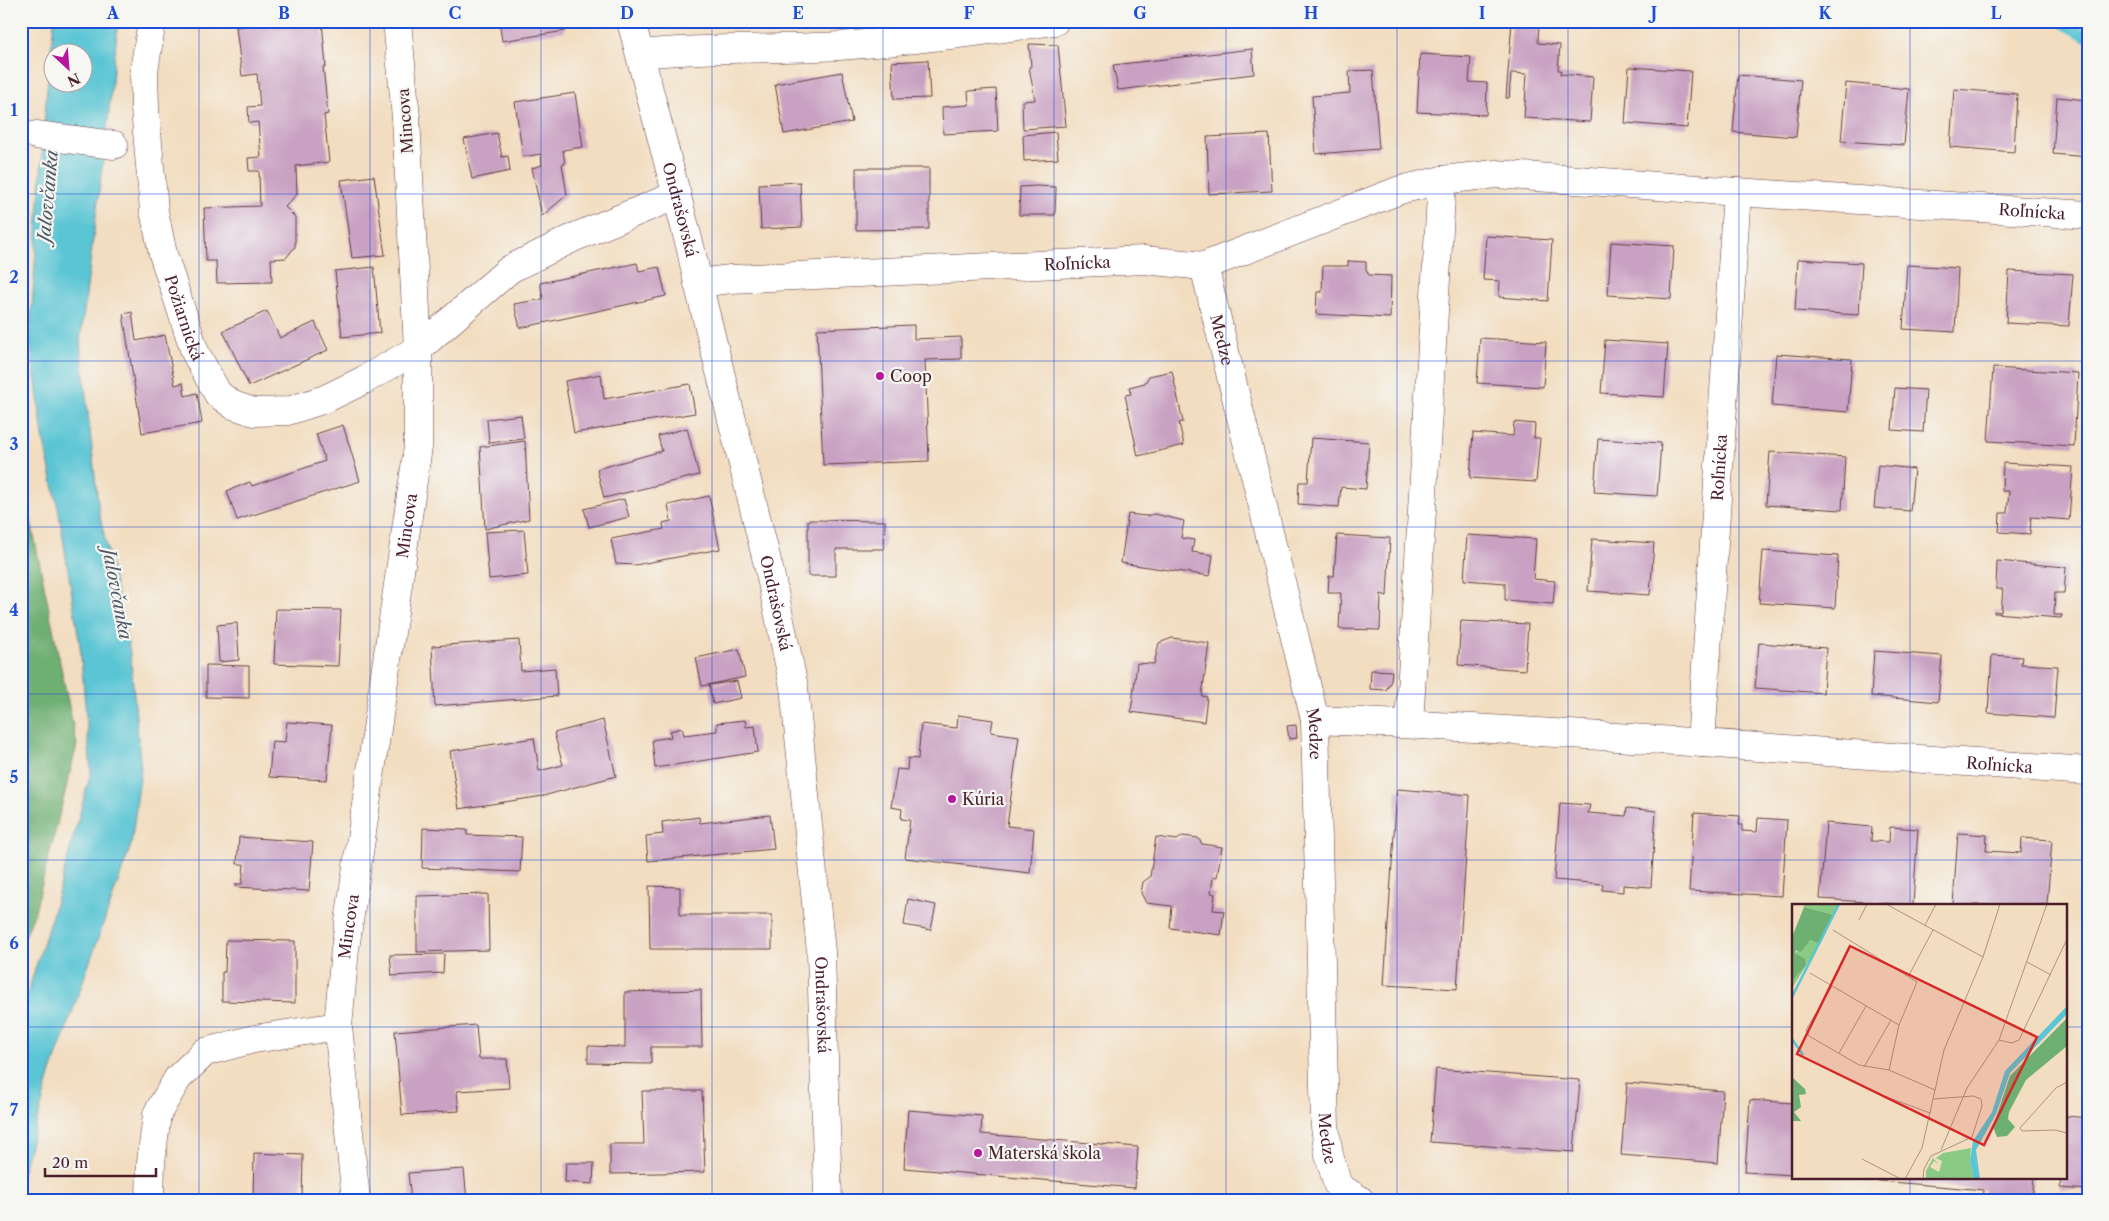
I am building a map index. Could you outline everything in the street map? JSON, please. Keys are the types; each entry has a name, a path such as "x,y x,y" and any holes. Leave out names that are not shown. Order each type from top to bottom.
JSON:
{"street":[{"name":"Požiarnická","path":"152,21 144,70 147,147 154,210 164,254 194,352 218,394 233,405 254,412 288,411 325,399 364,380 418,349 510,269 575,237 677,195"},
{"name":"Mincova","path":"356,1200 338,1026 345,949 418,447 418,349 406,118 397,21"},
{"name":"Ondrašovská","path":"631,21 677,195 770,573 794,687 821,952 828,1200"},
{"path":"641,54 676,50 839,46 995,30 1054,21"},
{"path":"36,135 114,145"},
{"name":"Roľnícka","path":"698,283 731,279 1144,260 1204,266 1400,190 1442,180 1496,174 2088,215"},
{"path":"1409,724 1442,180"},
{"name":"Roľnícka","path":"1701,743 1737,192"},
{"name":"Medze","path":"1204,266 1315,720 1325,1127 1329,1155 1338,1186 1360,1200"},
{"name":"Roľnícka","path":"1315,720 1409,724 1701,743 2088,771"},
{"path":"150,1200 151,1162 157,1114 178,1078 205,1052 254,1038 338,1026"}],"green space":[{"path":"21,473 77,745 34,915 21,947"}],"water":[{"name":"Jalovčanka","path":"54,21 118,21 108,121 80,342 99,512 130,653 141,770 131,845 51,1072 21,1177 21,1014 53,912 91,772 80,646 59,513 43,437 30,337 47,92 92,92 92,42 52,42"}],"building":[{"path":"243,21 322,21 326,67 323,67 328,114 324,115 329,162 296,166 297,194 285,207 295,217 295,247 286,258 271,259 272,282 217,283 216,261 206,261 204,208 260,206 259,171 249,171 248,158 261,157 258,122 249,123 248,107 260,106 257,74 242,76 236,27 244,26"},
{"path":"499,21 563,21 565,31 502,41"},
{"path":"873,21 904,21 904,22 874,26"},
{"path":"1512,21 1539,21 1538,43 1560,45 1558,70 1561,70 1560,74 1593,77 1590,122 1524,118 1527,74 1511,73 1509,98 1506,98"},
{"path":"1029,44 1058,45 1066,126 1023,129 1022,101 1035,100 1029,67 1031,66"},
{"path":"1252,49 1254,74 1118,90 1113,65"},
{"path":"1420,54 1471,57 1469,82 1487,83 1486,115 1417,112"},
{"path":"928,60 930,98 894,99 892,62"},
{"path":"1629,67 1691,71 1687,128 1625,123"},
{"path":"1373,70 1379,149 1316,154 1312,96 1350,93 1349,71"},
{"path":"842,72 852,122 784,134 775,84"},
{"path":"1738,75 1801,80 1796,137 1733,132"},
{"path":"1846,83 1909,89 1904,145 1841,141"},
{"path":"996,89 998,131 943,134 942,107 969,105 968,91"},
{"path":"1954,89 2017,94 2014,152 1950,147"},
{"path":"575,93 583,147 563,150 565,164 562,164 567,195 542,216 532,168 542,165 541,154 523,157 515,102"},
{"path":"2057,97 2088,100 2088,157 2053,154"},
{"path":"1056,132 1058,159 1024,161 1023,135"},
{"path":"497,133 502,157 508,156 510,171 472,179 464,139"},
{"path":"1269,134 1272,191 1209,194 1207,137"},
{"path":"856,168 929,168 929,229 856,230"},
{"path":"374,176 385,255 352,258 341,180"},
{"path":"800,182 802,227 761,229 759,184"},
{"path":"1020,187 1056,187 1055,215 1019,215"},
{"path":"1486,236 1552,240 1548,301 1499,297 1500,281 1483,280"},
{"path":"1611,242 1674,246 1671,299 1608,295"},
{"path":"1798,259 1862,263 1859,315 1795,311"},
{"path":"1348,261 1366,262 1366,270 1369,275 1391,276 1390,318 1316,314 1317,292 1322,292 1323,266 1348,266"},
{"path":"637,263 639,271 659,267 666,296 520,328 514,304 543,299 540,283"},
{"path":"1907,265 1958,268 1955,332 1903,329"},
{"path":"374,267 380,333 342,337 335,271"},
{"path":"2009,271 2073,274 2069,326 2006,323"},
{"path":"267,311 280,338 315,322 328,350 249,386 223,331"},
{"path":"132,312 136,341 165,335 175,385 183,383 185,396 197,393 202,423 142,433 123,314"},
{"path":"914,325 914,339 961,337 961,359 925,360 929,461 823,465 817,329"},
{"path":"1480,338 1546,342 1543,387 1477,383"},
{"path":"1605,340 1668,344 1664,397 1601,393"},
{"path":"1776,354 1852,359 1848,412 1772,406"},
{"path":"1993,368 2078,373 2074,446 1988,441"},
{"path":"1172,371 1183,422 1179,423 1184,445 1138,456 1125,395 1131,394 1129,387 1145,383 1149,376"},
{"path":"601,374 604,399 690,384 695,413 574,433 565,381"},
{"path":"1895,388 1926,390 1923,432 1892,430"},
{"path":"521,415 524,439 489,443 487,419"},
{"path":"1514,422 1535,424 1534,438 1540,438 1536,482 1470,478 1473,433 1513,436"},
{"path":"343,425 360,481 237,520 227,491 250,482 252,486 325,461 316,434"},
{"path":"687,428 699,475 604,498 597,469 662,451 658,436"},
{"path":"1311,438 1369,442 1366,489 1341,487 1339,507 1298,504 1299,482 1308,482"},
{"path":"1598,439 1661,443 1657,496 1594,492"},
{"path":"525,441 529,519 485,529 480,447"},
{"path":"1770,452 1845,457 1842,510 1766,505"},
{"path":"2003,463 2073,467 2069,520 2031,517 2030,534 1999,532 2000,513 2007,513 2009,491 2002,491"},
{"path":"1878,465 1914,469 1910,511 1874,508"},
{"path":"709,496 720,549 635,565 616,564 611,539 664,529 663,523 671,521 668,505"},
{"path":"624,499 629,517 589,527 584,509"},
{"path":"1128,514 1146,516 1155,514 1184,521 1181,538 1194,540 1192,552 1213,555 1210,576 1121,563"},
{"path":"808,520 885,521 884,549 836,549 836,576 808,576"},
{"path":"524,530 528,575 489,579 485,532"},
{"path":"1337,535 1390,538 1387,596 1381,594 1380,630 1339,629 1341,593 1328,593 1329,576 1334,576"},
{"path":"1467,535 1536,539 1533,579 1555,581 1553,604 1505,600 1505,583 1464,580"},
{"path":"1592,539 1654,543 1650,595 1588,591"},
{"path":"1763,551 1838,556 1835,608 1759,603"},
{"path":"1997,561 2066,567 2064,593 2055,593 2054,615 2062,615 2061,618 1994,613 1994,611 2001,612 2003,589 1996,589"},
{"path":"276,609 341,610 338,666 274,664"},
{"path":"1461,621 1528,624 1525,670 1458,665"},
{"path":"237,623 239,660 219,662 217,625"},
{"path":"1172,638 1209,643 1202,696 1207,697 1204,722 1131,712 1137,663 1154,664 1159,643"},
{"path":"519,640 521,671 555,668 557,696 435,706 432,646"},
{"path":"1759,643 1826,648 1823,693 1755,688"},
{"path":"739,649 745,677 702,686 696,658"},
{"path":"1874,651 1942,656 1938,702 1871,696"},
{"path":"1992,655 2022,657 2021,664 2058,666 2054,718 1988,713"},
{"path":"206,665 249,666 249,698 206,697"},
{"path":"1371,670 1392,671 1391,681 1386,690 1370,689"},
{"path":"737,681 741,698 713,704 709,685"},
{"name":"Kúria","path":"958,715 993,720 991,732 1019,736 1007,826 1034,829 1030,873 905,858 910,820 901,819 902,809 891,807 897,769 907,770 908,758 918,759 921,724 957,728"},
{"path":"603,720 616,776 543,796 459,809 450,751 534,738 539,771 563,765 554,733"},
{"path":"745,720 746,727 755,726 758,752 655,768 652,740 671,737 670,731 682,728 684,735 717,731 717,723"},
{"path":"287,722 332,725 327,780 269,777 272,741 285,742"},
{"path":"1296,725 1297,738 1289,739 1287,726"},
{"path":"1397,789 1470,795 1457,989 1384,985"},
{"path":"1560,803 1590,805 1588,813 1626,816 1627,808 1656,811 1651,887 1623,885 1623,892 1602,890 1603,884 1554,880"},
{"path":"1694,813 1740,816 1739,825 1742,825 1742,831 1757,832 1758,818 1787,820 1782,896 1689,891"},
{"path":"770,815 774,849 648,861 646,836 663,834 662,822 699,817 700,823"},
{"path":"1826,823 1872,827 1871,841 1889,842 1890,827 1918,829 1913,904 1820,899"},
{"path":"423,828 467,830 467,835 522,837 520,872 422,868"},
{"path":"1958,833 1987,835 1986,851 2021,853 2022,838 2052,840 2047,904 1953,904"},
{"path":"1183,836 1198,838 1202,844 1222,847 1217,877 1213,877 1211,893 1215,894 1213,910 1224,911 1221,935 1170,928 1172,906 1146,903 1141,893 1143,882 1150,877 1156,837 1177,840"},
{"path":"239,837 313,842 309,891 236,887 236,884 242,884 244,864 237,864"},
{"path":"649,886 680,887 680,915 772,915 772,949 650,949"},
{"path":"2086,886 2088,886 2088,920 2084,920"},
{"path":"488,894 489,950 417,952 417,896"},
{"path":"908,899 936,905 931,930 904,925"},
{"path":"226,940 295,941 295,1003 222,1001 222,972 225,972"},
{"path":"444,954 443,973 392,976 390,955"},
{"path":"701,990 702,1047 651,1047 651,1064 588,1063 588,1046 625,1047 625,992"},
{"path":"476,1025 479,1059 507,1059 509,1088 457,1091 459,1111 402,1115 395,1031"},
{"path":"1436,1069 1580,1080 1574,1152 1430,1142"},
{"path":"1627,1083 1723,1091 1718,1163 1621,1155"},
{"path":"642,1091 702,1091 705,1172 610,1174 610,1144 644,1144"},
{"path":"1750,1100 1792,1103 1792,1175 1745,1172"},
{"path":"908,1110 982,1116 981,1134 1138,1147 1135,1188 904,1168"},
{"path":"2066,1116 2088,1118 2088,1190 2060,1188 2061,1178 2066,1178"},
{"path":"254,1153 303,1155 302,1200 253,1200"},
{"path":"566,1163 594,1163 593,1184 565,1182"},
{"path":"464,1169 467,1200 411,1200 408,1173"},
{"path":"1846,1178 2034,1178 2032,1200 1983,1200 1984,1190"}],"waterway":[{"path":"2059,21 2088,37"}],"place":[{"name":"Coop","path":"880,376"},
{"name":"Kúria","path":"952,799"},
{"name":"Materská škola","path":"978,1153"}]}
